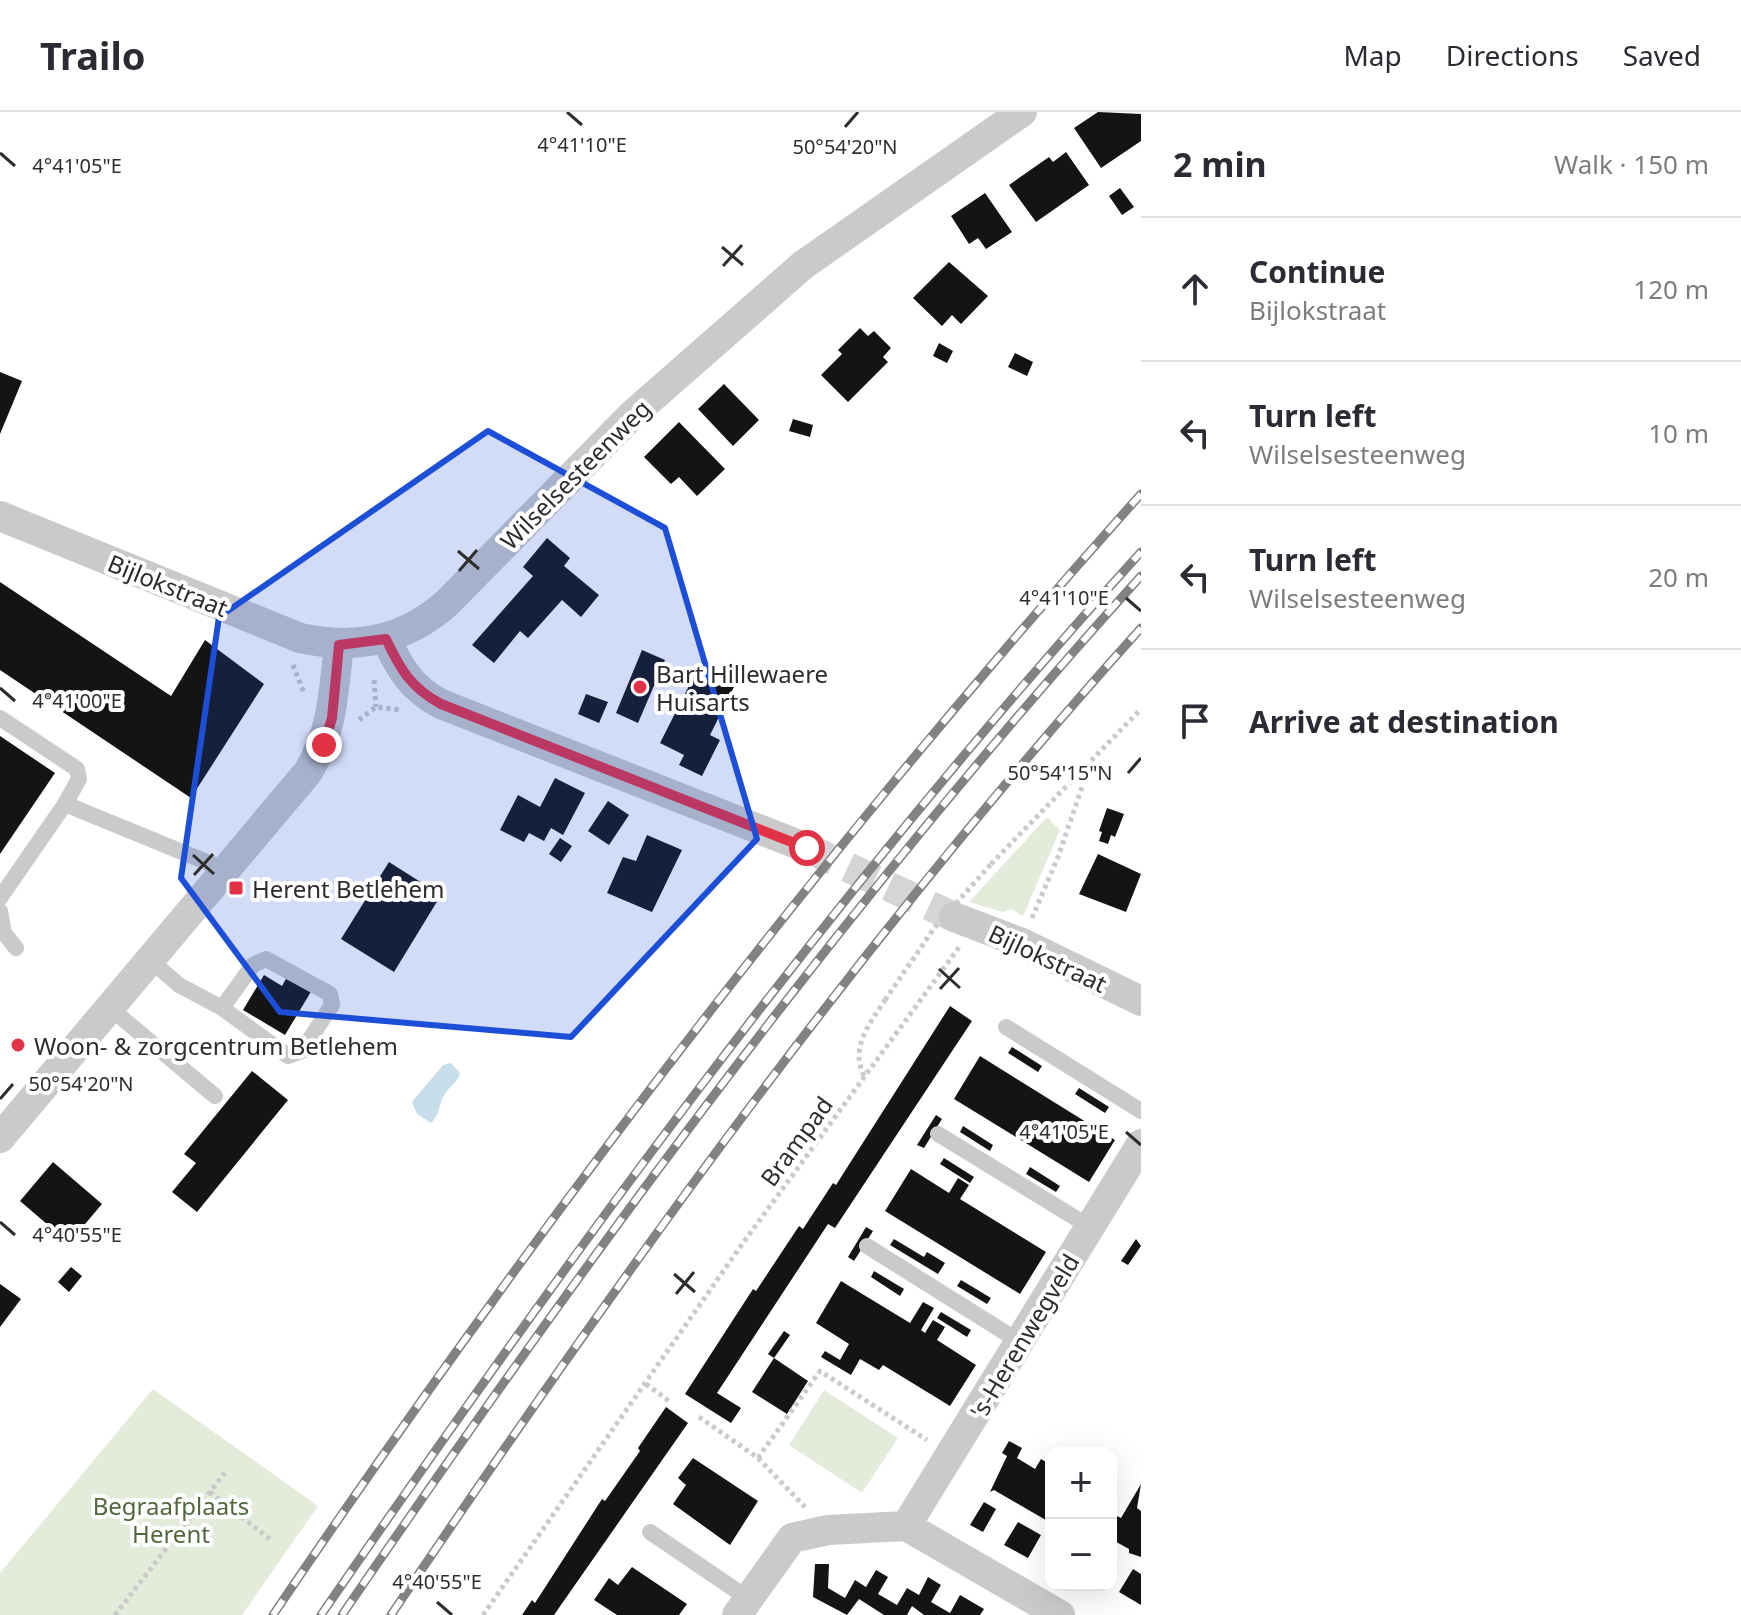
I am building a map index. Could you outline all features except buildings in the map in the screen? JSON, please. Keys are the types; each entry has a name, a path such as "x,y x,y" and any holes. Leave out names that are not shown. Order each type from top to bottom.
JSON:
{"street":[{"name":"Wilselsesteenweg","path":"339,645 386,639 425,622 632,415 803,265 1022,112"},
{"name":"Bijlokstraat","path":"0,516 287,634 339,645"},
{"path":"386,639 408,681 420,693 441,704 807,848"},
{"path":"0,1138 308,772 324,745 332,718 339,645"},
{"name":"Bijlokstraat","path":"959,928 1022,943 1141,1001"},
{"name":"'s-Herenwegveld","path":"906,1526 1141,1144"},
{"path":"743,1607 792,1538 828,1530 906,1526 1060,1615"}],"lane":[{"path":"0,718 77,769 79,779 0,898"},
{"path":"65,804 226,870"},
{"path":"0,911 4,933 16,948"},
{"path":"150,960 179,985 222,1008 288,1056 302,1051 332,1005 330,994 266,959 253,965 222,1008"},
{"path":"110,1008 215,1096"},
{"path":"1006,1027 1141,1111"},
{"path":"938,1134 1090,1227"},
{"path":"867,1246 1020,1342"},
{"path":"650,1532 743,1607"}],"path":[{"path":"374,673 376,707"},
{"path":"865,1077 857,1061 863,1033 935,927 991,864 1141,709"},
{"path":"1022,943 1058,857 1089,766"},
{"name":"Brampad","path":"483,1615 743,1243 865,1077 959,928"},
{"path":"758,1458 820,1371 951,1455"},
{"path":"646,1384 669,1401"},
{"path":"699,1417 758,1458 828,1530"},
{"path":"115,1615 226,1471"},
{"path":"210,1492 271,1540"}],"highlighted area":[{"path":"488,431 665,528 757,839 571,1037 280,1012 181,878 219,617"}],"green space":[{"path":"1047,817 1060,830 1023,916 1011,909 1003,912 969,902"},
{"name":"Begraafplaats Herent","path":"153,1389 318,1506 242,1615 0,1615 0,1573"},
{"path":"824,1390 898,1438 862,1493 789,1445"}],"water":[{"path":"451,1063 460,1073 459,1076 445,1094 431,1123 417,1114 412,1102 443,1065"}],"tunnel":[{"path":"807,848 954,917"}],"railway":[{"path":"273,1615 476,1324 688,1040 909,763 1141,494"},
{"path":"321,1615 514,1340 713,1070 921,807 1141,552"},
{"path":"342,1615 530,1346 724,1082 927,825 1032,699 1141,576"},
{"path":"391,1615 567,1359 749,1108 939,864 1141,628"}],"place":[{"name":"Bart Hillewaere Huisarts","path":"640,687"},
{"name":"Herent Betlehem","path":"236,888"},
{"name":"Woon- & zorgcentrum Betlehem","path":"18,1045"}],"route":[{"path":"324,745 332,718 339,645 386,639 408,681 420,693 441,704 807,848"}]}
